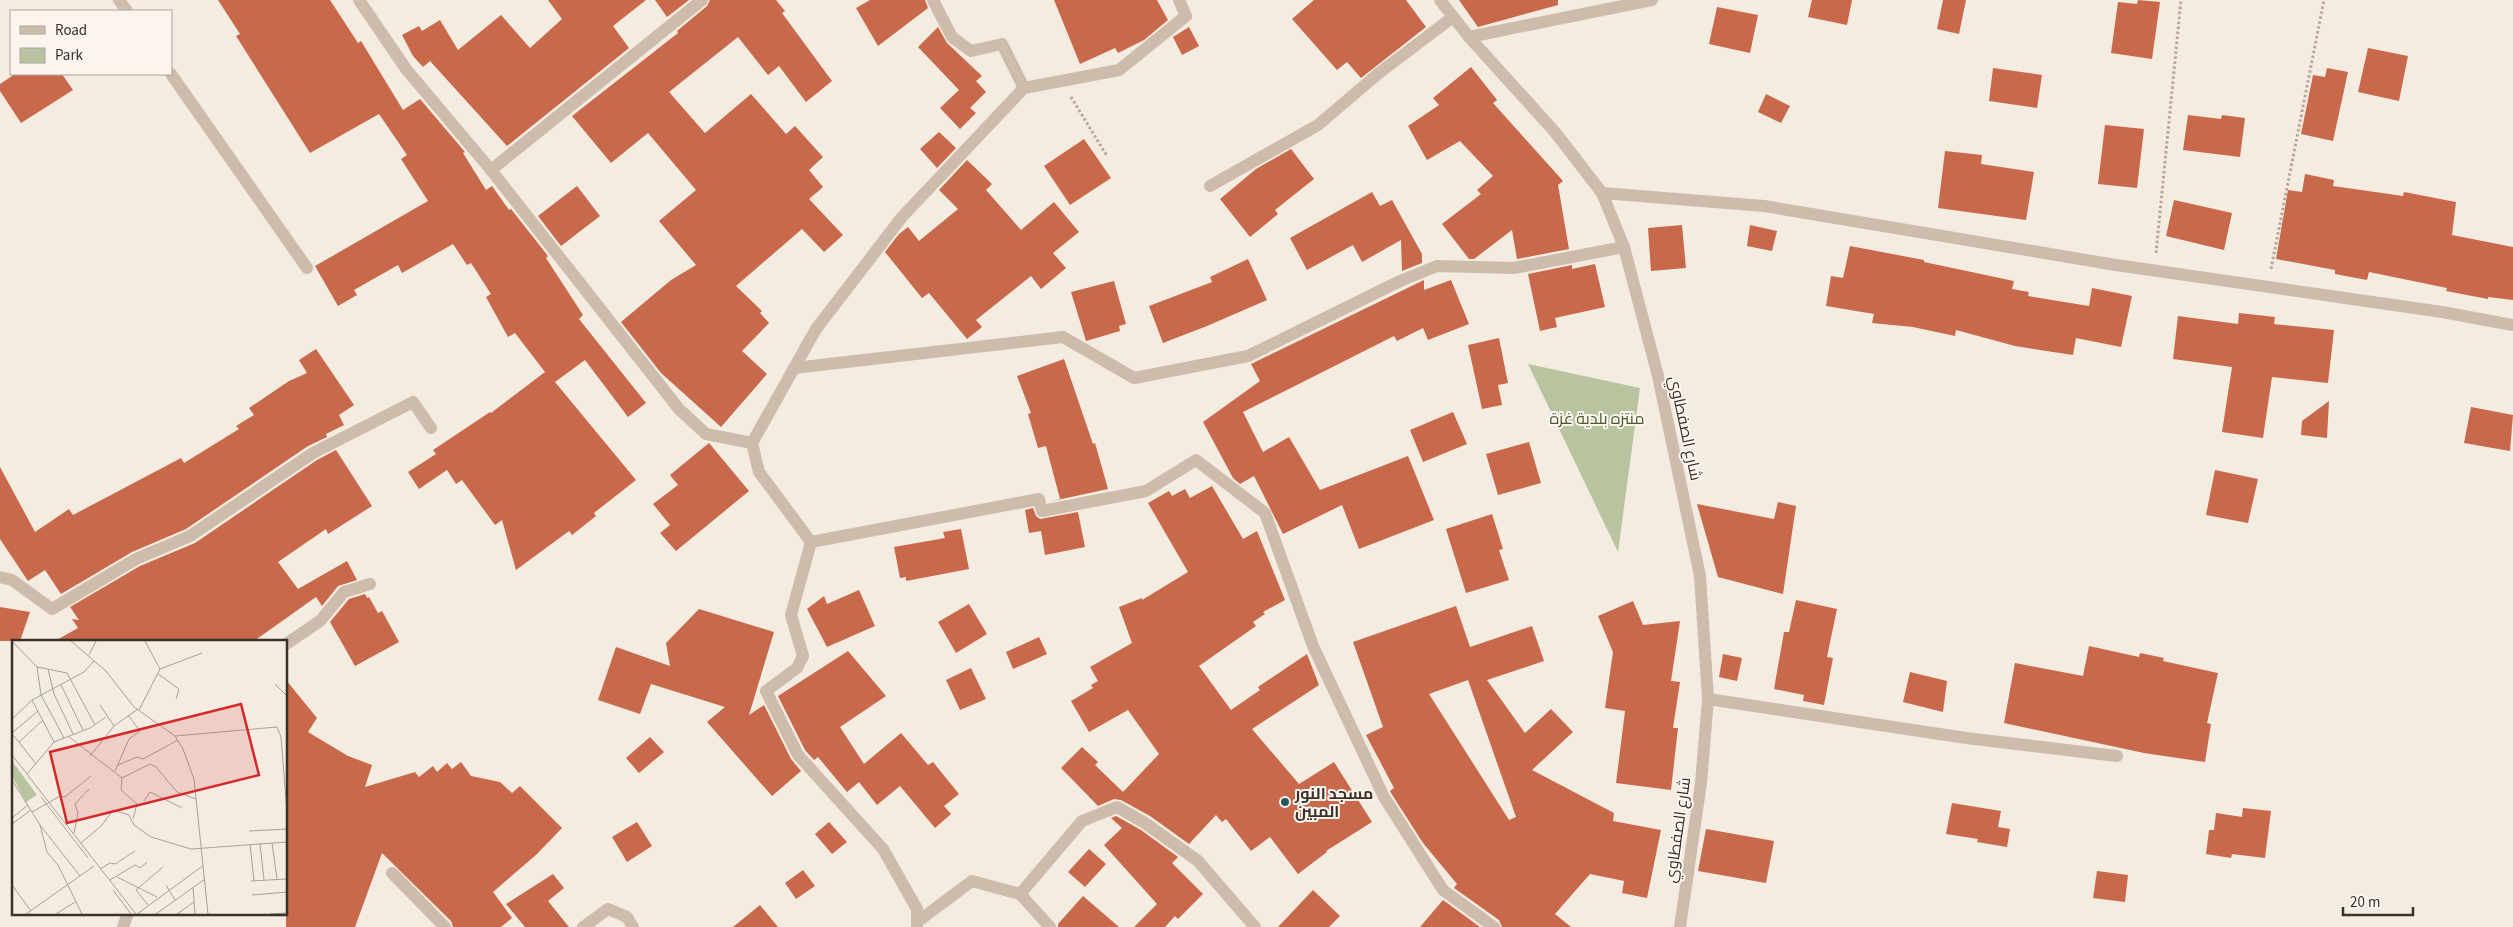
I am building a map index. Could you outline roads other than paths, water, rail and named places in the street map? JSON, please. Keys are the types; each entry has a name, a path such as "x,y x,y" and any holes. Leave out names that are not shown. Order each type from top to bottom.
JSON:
{"street":[{"path":"359,0 406,69 491,170 679,409 706,434 752,443"},
{"path":"491,170 702,0"},
{"path":"933,0 952,37 971,51 1002,44 1024,88"},
{"path":"811,542 759,472 752,443 816,329 902,217 1024,88 1120,70 1186,16 1179,0"},
{"name":"شارع الصفطاوي","path":"1440,0 1469,37 1555,132 1602,193 1624,248 1658,376 1700,576 1708,699 1701,783 1680,927"},
{"path":"1469,37 1652,0"},
{"path":"1210,186 1318,126 1379,73 1453,17"},
{"path":"172,75 306,268"},
{"path":"1602,193 1764,206 2154,270 2513,325"},
{"path":"794,368 1063,337 1134,378 1248,356 1437,266 1514,268 1624,248"},
{"path":"0,577 12,580 52,609 136,559 190,536 313,454 413,402 431,428"},
{"path":"811,542 1039,499 1042,511 1146,491 1196,460 1265,513 1313,646 1384,797 1443,890 1494,927"},
{"path":"811,542 791,615 803,656 797,668 766,691 798,755 883,849 917,909 917,924"},
{"path":"288,643 320,621 344,592 370,584"},
{"path":"1708,699 1966,738 2118,756"},
{"path":"1020,894 1082,821 1117,807 1145,823 1198,861 1255,927"},
{"path":"392,873 445,927"},
{"path":"917,924 972,881 1020,894 1050,927"},
{"path":"583,927 608,909 628,917 633,927"}],"place":[{"name":"مسجد النور المبين","path":"1285,802"}],"park label":[{"name":"منتزه بلدية غزة","path":"1597,418"}]}
